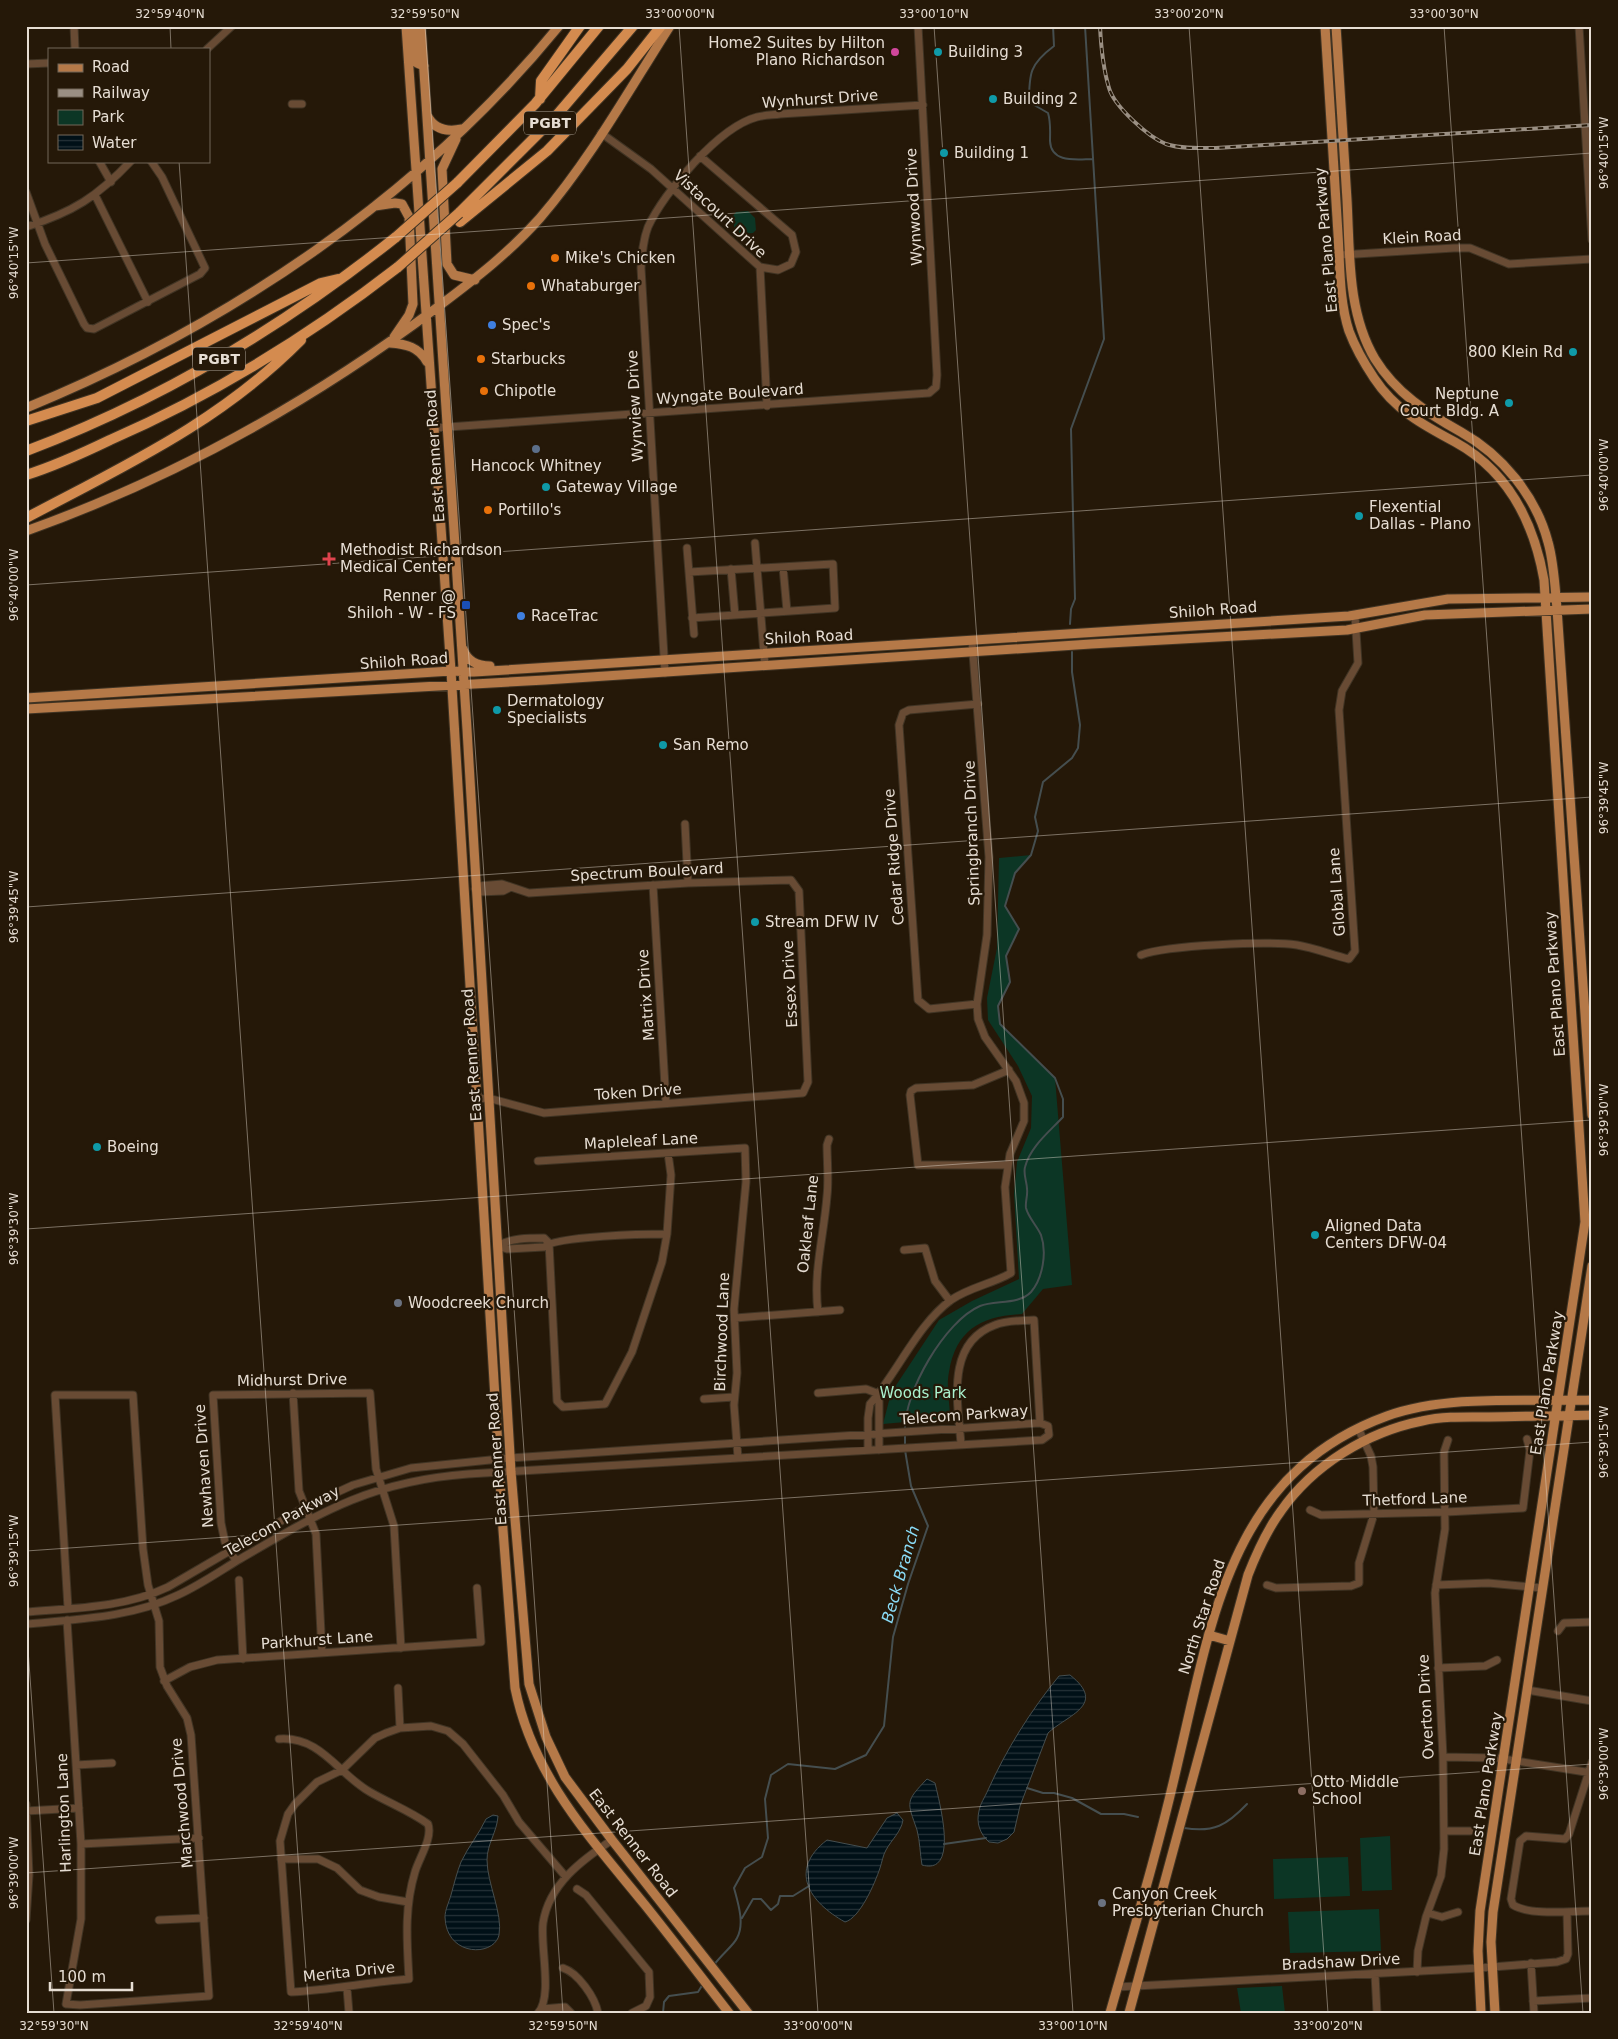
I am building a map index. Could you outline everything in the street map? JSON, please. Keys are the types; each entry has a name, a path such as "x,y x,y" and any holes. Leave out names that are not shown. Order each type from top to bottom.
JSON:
{"highway":[{"path":"540,99 541,80 580,26"},
{"name":"PGBT","path":"26,451 106,418 168,388 266,331 344,278 396,237 457,184 540,99 599,26"},
{"name":"PGBT","path":"29,474 184,406 345,308 459,218 556,116 633,26"},
{"path":"459,218 547,151 627,69 661,26"},
{"path":"26,421 97,398 320,283 344,278"},
{"path":"26,518 181,435 270,372 312,329"}],"main road":[{"name":"East Renner Road","path":"406,26 428,365 451,671 512,1664 520,1710 536,1755 548,1778 599,1848 730,2013"},
{"path":"412,26 418,63 424,66"},
{"name":"East Renner Road","path":"421,26 462,644 510,1458 527,1665 534,1703 546,1737 566,1777 612,1840 723,1978 744,2011"},
{"path":"26,408 116,368 185,333 320,247 415,174 504,89 560,26"},
{"path":"26,531 125,493 192,461 291,406 390,343 475,280 516,244 570,180 670,26"},
{"name":"East Plano Parkway","path":"1325,26 1344,312 1349,332 1374,378 1398,407 1414,420 1476,456 1507,486 1523,510 1534,536 1544,580 1577,1100 1588,1197 1576,1289 1479,1921 1481,2013"},
{"name":"East Plano Parkway","path":"1336,26 1354,302 1360,325 1384,371 1417,406 1483,446 1516,479 1532,501 1546,534 1551,553 1557,609 1592,1115"},
{"path":"1326,51 1338,50"},
{"path":"427,114 430,122 437,127 454,131 462,129"},
{"path":"1330,122 1342,122"},
{"path":"462,129 451,147 442,169 447,264 454,276 475,280"},
{"path":"374,206 395,202 402,204 409,218 413,304 409,315 390,343"},
{"path":"390,343 413,347 423,356 428,365"},
{"path":"1374,378 1384,371"},
{"path":"1507,486 1516,479"},
{"path":"440,524 447,536 454,538"},
{"path":"443,566 450,568 457,576"},
{"name":"Shiloh Road","path":"26,698 451,671 536,668 1355,615 1448,599 1592,597"},
{"name":"Shiloh Road","path":"26,709 566,679 1123,642 1357,629 1425,615 1592,609"},
{"path":"1264,620 1265,634"},
{"path":"1122,630 1123,642"},
{"path":"462,644 464,654 480,666 530,664 536,668"},
{"path":"854,648 855,660"},
{"path":"566,666 566,679"},
{"path":"362,678 362,690"},
{"path":"212,698 215,686"},
{"path":"1554,739 1566,738"},
{"path":"1559,821 1572,820"},
{"path":"464,890 475,889"},
{"path":"1570,1001 1584,999"},
{"path":"1577,1100 1590,1100"},
{"path":"486,1247 497,1246"},
{"name":"East Plano Parkway","path":"1495,2013 1492,1967 1493,1912 1592,1266"},
{"path":"1576,1289 1588,1291"},
{"name":"North Star Road","path":"1110,2013 1131,1943 1177,1768 1194,1686 1223,1587 1248,1530 1268,1501 1288,1479 1315,1456 1358,1428 1388,1416 1432,1405 1592,1400"},
{"path":"1432,1405 1434,1419"},
{"name":"North Star Road","path":"1129,2013 1138,1986 1193,1771 1252,1566 1261,1544 1281,1510 1313,1476 1343,1453 1364,1441 1402,1426 1434,1419 1592,1415"},
{"path":"1544,1497 1556,1498"},
{"path":"1209,1634 1230,1641"},
{"path":"1177,1768 1193,1771"}],"street":[{"path":"74,26 75,48"},
{"path":"208,48 232,26"},
{"name":"Wynwood Drive","path":"918,26 935,318 936,387"},
{"path":"1579,26 1592,240"},
{"path":"26,64 48,63"},
{"path":"292,104 302,104"},
{"name":"Wynhurst Drive","path":"700,156 724,134 757,117 923,106"},
{"name":"Vistacourt Drive","path":"601,133 674,188 760,267 767,406"},
{"path":"700,156 792,235 796,252 791,264 778,270 760,267"},
{"name":"Wynview Drive","path":"665,672 641,268 643,246 648,228 660,206 700,156"},
{"path":"100,162 111,182"},
{"path":"26,227 63,215 95,195 111,182 130,162"},
{"path":"26,192 37,224 84,324 90,330 200,274 205,268 162,177 152,162"},
{"path":"95,195 148,302"},
{"name":"Klein Road","path":"1340,255 1470,248 1509,264 1592,259"},
{"name":"Wyngate Boulevard","path":"434,428 918,395 929,393 936,387"},
{"path":"755,543 765,666"},
{"path":"687,548 694,634"},
{"path":"689,572 833,564 836,608 692,618"},
{"path":"783,567 786,612"},
{"path":"731,569 735,615"},
{"name":"Global Lane","path":"1141,955 1157,951 1270,944 1296,945 1349,959 1353,956 1355,951 1339,710 1342,691 1358,663 1355,615"},
{"name":"Springbranch Drive","path":"868,1450 870,1404 933,1317 950,1301 969,1290 1011,1273 1006,1212 1007,1165 1025,1113 1022,1094 1009,1070 980,1028 977,1004 987,935 989,887 986,800 972,640"},
{"name":"Cedar Ridge Drive","path":"977,1004 929,1009 918,1000 899,725 903,712 909,710 978,704"},
{"path":"685,824 688,882"},
{"name":"Spectrum Boulevard","path":"475,889 479,892 503,891 509,888 530,893 688,882 788,878"},
{"name":"Essex Drive","path":"788,878 795,882 798,891 808,1082 803,1093"},
{"name":"Matrix Drive","path":"653,885 666,1104"},
{"path":"1007,1165 918,1165 910,1095 913,1089 973,1085 1009,1070"},
{"name":"Token Drive","path":"477,1099 488,1098 544,1113 803,1093"},
{"name":"Oakleaf Lane","path":"818,1312 817,1275 827,1195 827,1145 829,1139"},
{"name":"Mapleleaf Lane","path":"538,1161 745,1148"},
{"name":"Birchwood Lane","path":"738,1458 734,1397 737,1373 735,1294 746,1182 745,1148"},
{"path":"497,1246 506,1241 532,1238 544,1238 548,1243 556,1399 558,1404 563,1407 605,1404 610,1399 632,1352 644,1312 656,1284 667,1234 670,1175 668,1153"},
{"path":"548,1243 636,1234 667,1234"},
{"path":"904,1250 925,1248 935,1281 950,1301"},
{"path":"735,1318 840,1310"},
{"path":"961,1444 959,1364 967,1348 980,1334 997,1324 1034,1320 1040,1423"},
{"path":"818,1394 866,1389 879,1394 879,1450"},
{"path":"293,1393 299,1485 305,1507 316,1534 322,1653"},
{"name":"Midhurst Drive","path":"213,1395 370,1393 378,1477"},
{"name":"Marchwood Drive","path":"68,1608 55,1394 133,1395 143,1549 146,1575 155,1604 160,1631 158,1656 164,1681 180,1706 190,1728 209,1996"},
{"name":"Newhaven Drive","path":"213,1395 221,1523 225,1542 236,1561"},
{"path":"704,1399 734,1397"},
{"path":"869,1410 880,1411"},
{"name":"Telecom Parkway","path":"26,1612 101,1606 151,1594 305,1507 353,1485 432,1464 1040,1423 1048,1426 1050,1431 1049,1435 1042,1440 414,1479 348,1500 310,1518 191,1588 155,1604 132,1612 99,1618 26,1624"},
{"path":"1267,1585 1276,1588 1351,1586 1359,1583 1360,1558 1374,1514 1373,1468 1358,1428"},
{"name":"Thetford Lane","path":"1310,1510 1321,1515 1523,1508 1530,1450 1527,1439"},
{"name":"Overton Drive","path":"1417,1972 1418,1951 1428,1913 1441,1876 1444,1832 1436,1584 1437,1570 1444,1543 1446,1512 1444,1452 1448,1440"},
{"path":"378,1477 394,1526 402,1648"},
{"path":"239,1580 243,1659"},
{"path":"1436,1584 1488,1583 1542,1588"},
{"name":"Parkhurst Lane","path":"164,1681 201,1664 243,1659 482,1642 478,1588"},
{"name":"Harlington Lane","path":"67,1620 81,1844 81,1919 66,2004 80,2006 209,1996"},
{"path":"1558,1631 1564,1623 1592,1622"},
{"path":"1438,1668 1485,1666 1497,1660"},
{"path":"398,1688 400,1728"},
{"path":"1527,1690 1592,1701"},
{"path":"279,1738 295,1739 315,1746 342,1770 369,1792 416,1816 428,1824 430,1829 408,1902 379,1897 360,1890 338,1868 318,1859 281,1859 281,1834 288,1814 318,1782 342,1770 375,1738 400,1728 431,1726 440,1728 455,1737 503,1794 519,1822 566,1877"},
{"path":"1443,1757 1504,1759 1591,1772"},
{"path":"1592,1762 1591,1772 1569,1834 1565,1839 1526,1836 1520,1841 1511,1899 1513,1905 1534,1910 1567,1912 1592,1910"},
{"path":"76,1764 112,1763"},
{"path":"26,1804 29,1875 26,1920"},
{"path":"26,1811 79,1808"},
{"path":"1444,1832 1470,1831"},
{"path":"81,1844 199,1838"},
{"path":"540,2011 545,2000 543,1923 553,1895 566,1877 599,1848 612,1840"},
{"name":"Merita Drive","path":"281,1859 291,1992 347,1988 364,1983 409,1979 406,1930 408,1902"},
{"path":"577,1889 586,1895 649,1972 650,1997 646,2006 632,2013"},
{"path":"1428,1913 1442,1917 1458,1912"},
{"name":"Bradshaw Drive","path":"1118,1987 1417,1972 1557,1962 1566,1958 1568,1949 1567,1912"},
{"path":"158,1920 204,1918"},
{"path":"1530,1963 1534,2013"},
{"path":"563,1968 572,1971 592,1998 598,2013"},
{"path":"1375,1974 1377,2013"},
{"path":"347,1988 349,2013"},
{"path":"1533,2001 1592,1998"},
{"path":"540,2011 565,2007 570,2013"}],"green space":[{"path":"748,211 755,218 756,230 753,233 741,234 734,227 733,216 736,212"},
{"name":"Woods Park","path":"1031,855 1015,873 1005,905 1019,929 1006,956 1010,982 998,1006 1000,1024 1055,1078 1072,1285 1043,1289 1022,1314 1008,1315 983,1322 965,1335 953,1357 948,1377 950,1418 883,1424 891,1393 939,1320 972,1301 1019,1279 1014,1194 1017,1162 1031,1128 1032,1096 1018,1066 988,1020 987,998 997,948 999,858"},
{"path":"1390,1836 1392,1890 1362,1891 1360,1838"},
{"path":"1348,1857 1350,1896 1274,1899 1273,1859"},
{"path":"1379,1909 1381,1951 1290,1953 1288,1912"},
{"path":"1282,1986 1285,2013 1241,2013 1237,1988"}],"water":[{"path":"1070,1675 1081,1685 1085,1694 1085,1702 1073,1715 1048,1733 1020,1806 1014,1832 1007,1839 998,1843 989,1842 979,1828 978,1815 981,1803 1003,1760 1039,1703 1059,1676"},
{"path":"927,1779 935,1783 943,1820 944,1849 941,1859 934,1865 922,1865 918,1834 910,1807 910,1802 915,1793"},
{"path":"897,1813 903,1820 902,1824 885,1852 871,1891 856,1914 845,1922 832,1914 813,1895 808,1885 806,1874 808,1863 815,1851 827,1840 867,1848 887,1818"},
{"path":"493,1815 498,1816 487,1860 489,1878 499,1918 499,1935 489,1947 480,1950 470,1949 461,1946 453,1940 447,1930 445,1914 461,1862 486,1819"}],"waterway":[{"path":"1053,26 1054,46 1040,58 1032,70 1029,102 1048,113 1050,141 1055,154 1066,159 1093,159"},
{"path":"1070,624 1071,609 1075,599 1071,429 1104,339 1085,26"},
{"name":"Beck Branch","path":"905,1430 906,1414 919,1378 929,1359 953,1326 980,1306 1014,1301 1026,1296 1035,1286 1043,1265 1044,1249 1041,1235 1026,1208 1027,1186 1025,1170 1027,1160 1036,1146 1063,1117 1063,1099 1055,1078 1000,1024 998,1006 1010,982 1006,956 1019,929 1005,906 1015,873 1031,855 1038,831 1035,817 1043,782 1072,758 1078,748 1080,725 1072,672 1072,652"},
{"name":"Beck Branch","path":"905,1435 905,1445"},
{"name":"Beck Branch","path":"714,1965 733,1944 739,1932 741,1920 734,1888 745,1868 762,1857 768,1838 765,1799 771,1775 788,1764 835,1769 866,1755 884,1726 893,1637 908,1584 928,1526 911,1486 905,1450"},
{"path":"1027,1788 1072,1798 1101,1814 1124,1814 1138,1817"},
{"path":"1184,1828 1204,1829 1219,1826 1233,1817 1247,1804"},
{"path":"944,1844 986,1838"},
{"path":"742,1918 753,1899 761,1899 771,1910 778,1904 780,1896 793,1896 809,1886"},
{"name":"Beck Branch","path":"663,2013 664,2002 669,1996 698,1992 703,1984"}],"railway":[{"path":"1100,26 1104,65 1112,95 1124,112 1141,128 1150,135 1172,146 1216,148 1592,125"}],"place":[{"name":"Home2 Suites by Hilton Plano Richardson","path":"895,52"},
{"name":"Building 3","path":"938,52"},
{"name":"Building 2","path":"993,99"},
{"name":"Building 1","path":"944,153"},
{"name":"Mike's Chicken","path":"555,258"},
{"name":"Whataburger","path":"531,286"},
{"name":"Spec's","path":"492,325"},
{"name":"800 Klein Rd","path":"1573,352"},
{"name":"Starbucks","path":"481,359"},
{"name":"Chipotle","path":"484,391"},
{"name":"Neptune Court Bldg. A","path":"1509,403"},
{"name":"Hancock Whitney","path":"536,449"},
{"name":"Gateway Village","path":"546,487"},
{"name":"Portillo's","path":"488,510"},
{"name":"Flexential Dallas - Plano","path":"1359,516"},
{"name":"Methodist Richardson Medical Center","path":"329,559"},
{"name":"Renner @ Shiloh - W - FS","path":"466,605"},
{"name":"RaceTrac","path":"521,616"},
{"name":"Dermatology Specialists","path":"497,710"},
{"name":"San Remo","path":"663,745"},
{"name":"Stream DFW IV","path":"755,922"},
{"name":"Boeing","path":"97,1147"},
{"name":"Aligned Data Centers DFW-04","path":"1315,1235"},
{"name":"Woodcreek Church","path":"398,1303"},
{"name":"Otto Middle School","path":"1302,1791"},
{"name":"Canyon Creek Presbyterian Church","path":"1102,1903"}]}
